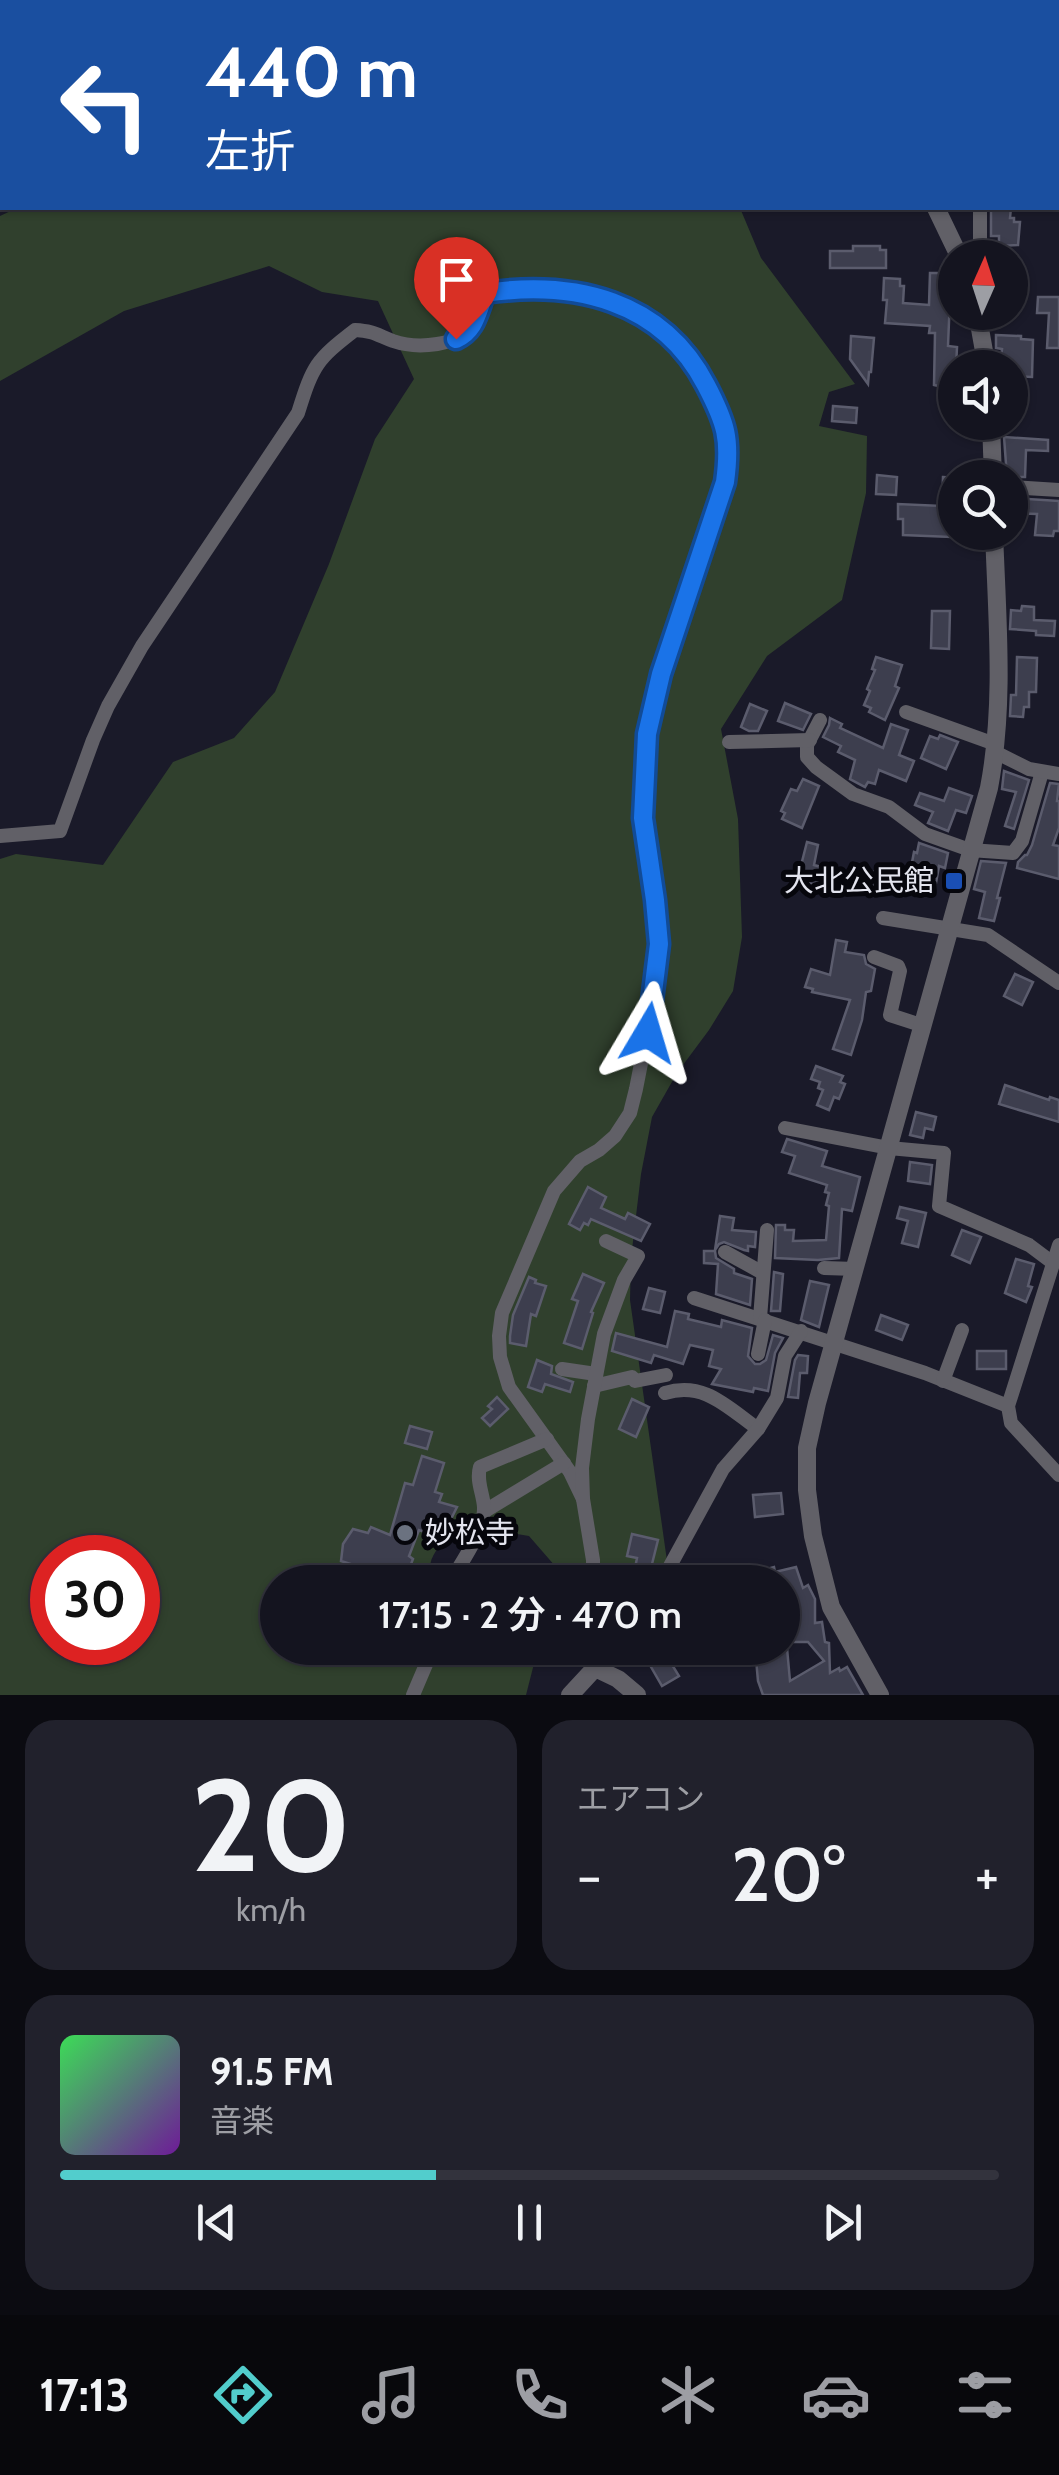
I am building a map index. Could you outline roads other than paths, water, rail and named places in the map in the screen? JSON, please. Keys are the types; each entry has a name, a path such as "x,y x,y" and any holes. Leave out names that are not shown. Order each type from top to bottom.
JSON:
{"street":[{"path":"937,210 951,240"},
{"path":"980,210 980,240"},
{"path":"0,836 60,832 100,723 142,646 298,413 310,374 323,354 355,330 371,330 396,342 422,345 456,339 476,321 485,293 518,288 564,289 613,302 660,327 680,344 720,411 729,452 725,482 661,674 647,734 643,818 659,944 648,1033 630,1112 616,1136 580,1161 554,1191 502,1313 499,1336 500,1356 510,1386 564,1463 584,1500"},
{"path":"1028,488 1059,490"},
{"path":"880,1695 831,1607 811,1521 808,1448 816,1403 988,788 999,678 995,550"},
{"path":"906,712 995,748 1029,769 1059,774"},
{"path":"820,720 807,745 807,757 816,767 853,794 889,806 926,834 970,850 1013,853 1022,842 1042,772"},
{"path":"728,742 810,740"},
{"path":"883,918 988,935 1059,984"},
{"path":"874,957 898,966 900,971 890,1015 924,1026"},
{"path":"784,1128 889,1148 944,1153 940,1206 1029,1244 1053,1263"},
{"path":"758,1354 767,1230"},
{"path":"593,1565 582,1468 604,1334 624,1280 638,1256 606,1241"},
{"path":"1059,1245 1008,1406 1011,1423 1059,1475"},
{"path":"725,1252 763,1273"},
{"path":"824,1268 856,1269"},
{"path":"694,1298 834,1342 1008,1406"},
{"path":"944,1381 962,1330"},
{"path":"671,1565 723,1469 758,1429 777,1398 785,1356 801,1332"},
{"path":"562,1370 595,1380 632,1377 634,1381 666,1375"},
{"path":"665,1393 688,1388 700,1390 758,1429"},
{"path":"460,1565 485,1512 477,1474 480,1467 547,1439"},
{"path":"485,1512 564,1463"},
{"path":"413,1695 426,1665"},
{"path":"570,1695 595,1665"},
{"path":"595,1668 618,1679 637,1695"}],"place":[{"name":"大北公民館","path":"954,881"},
{"name":"妙松寺","path":"405,1533"}]}
